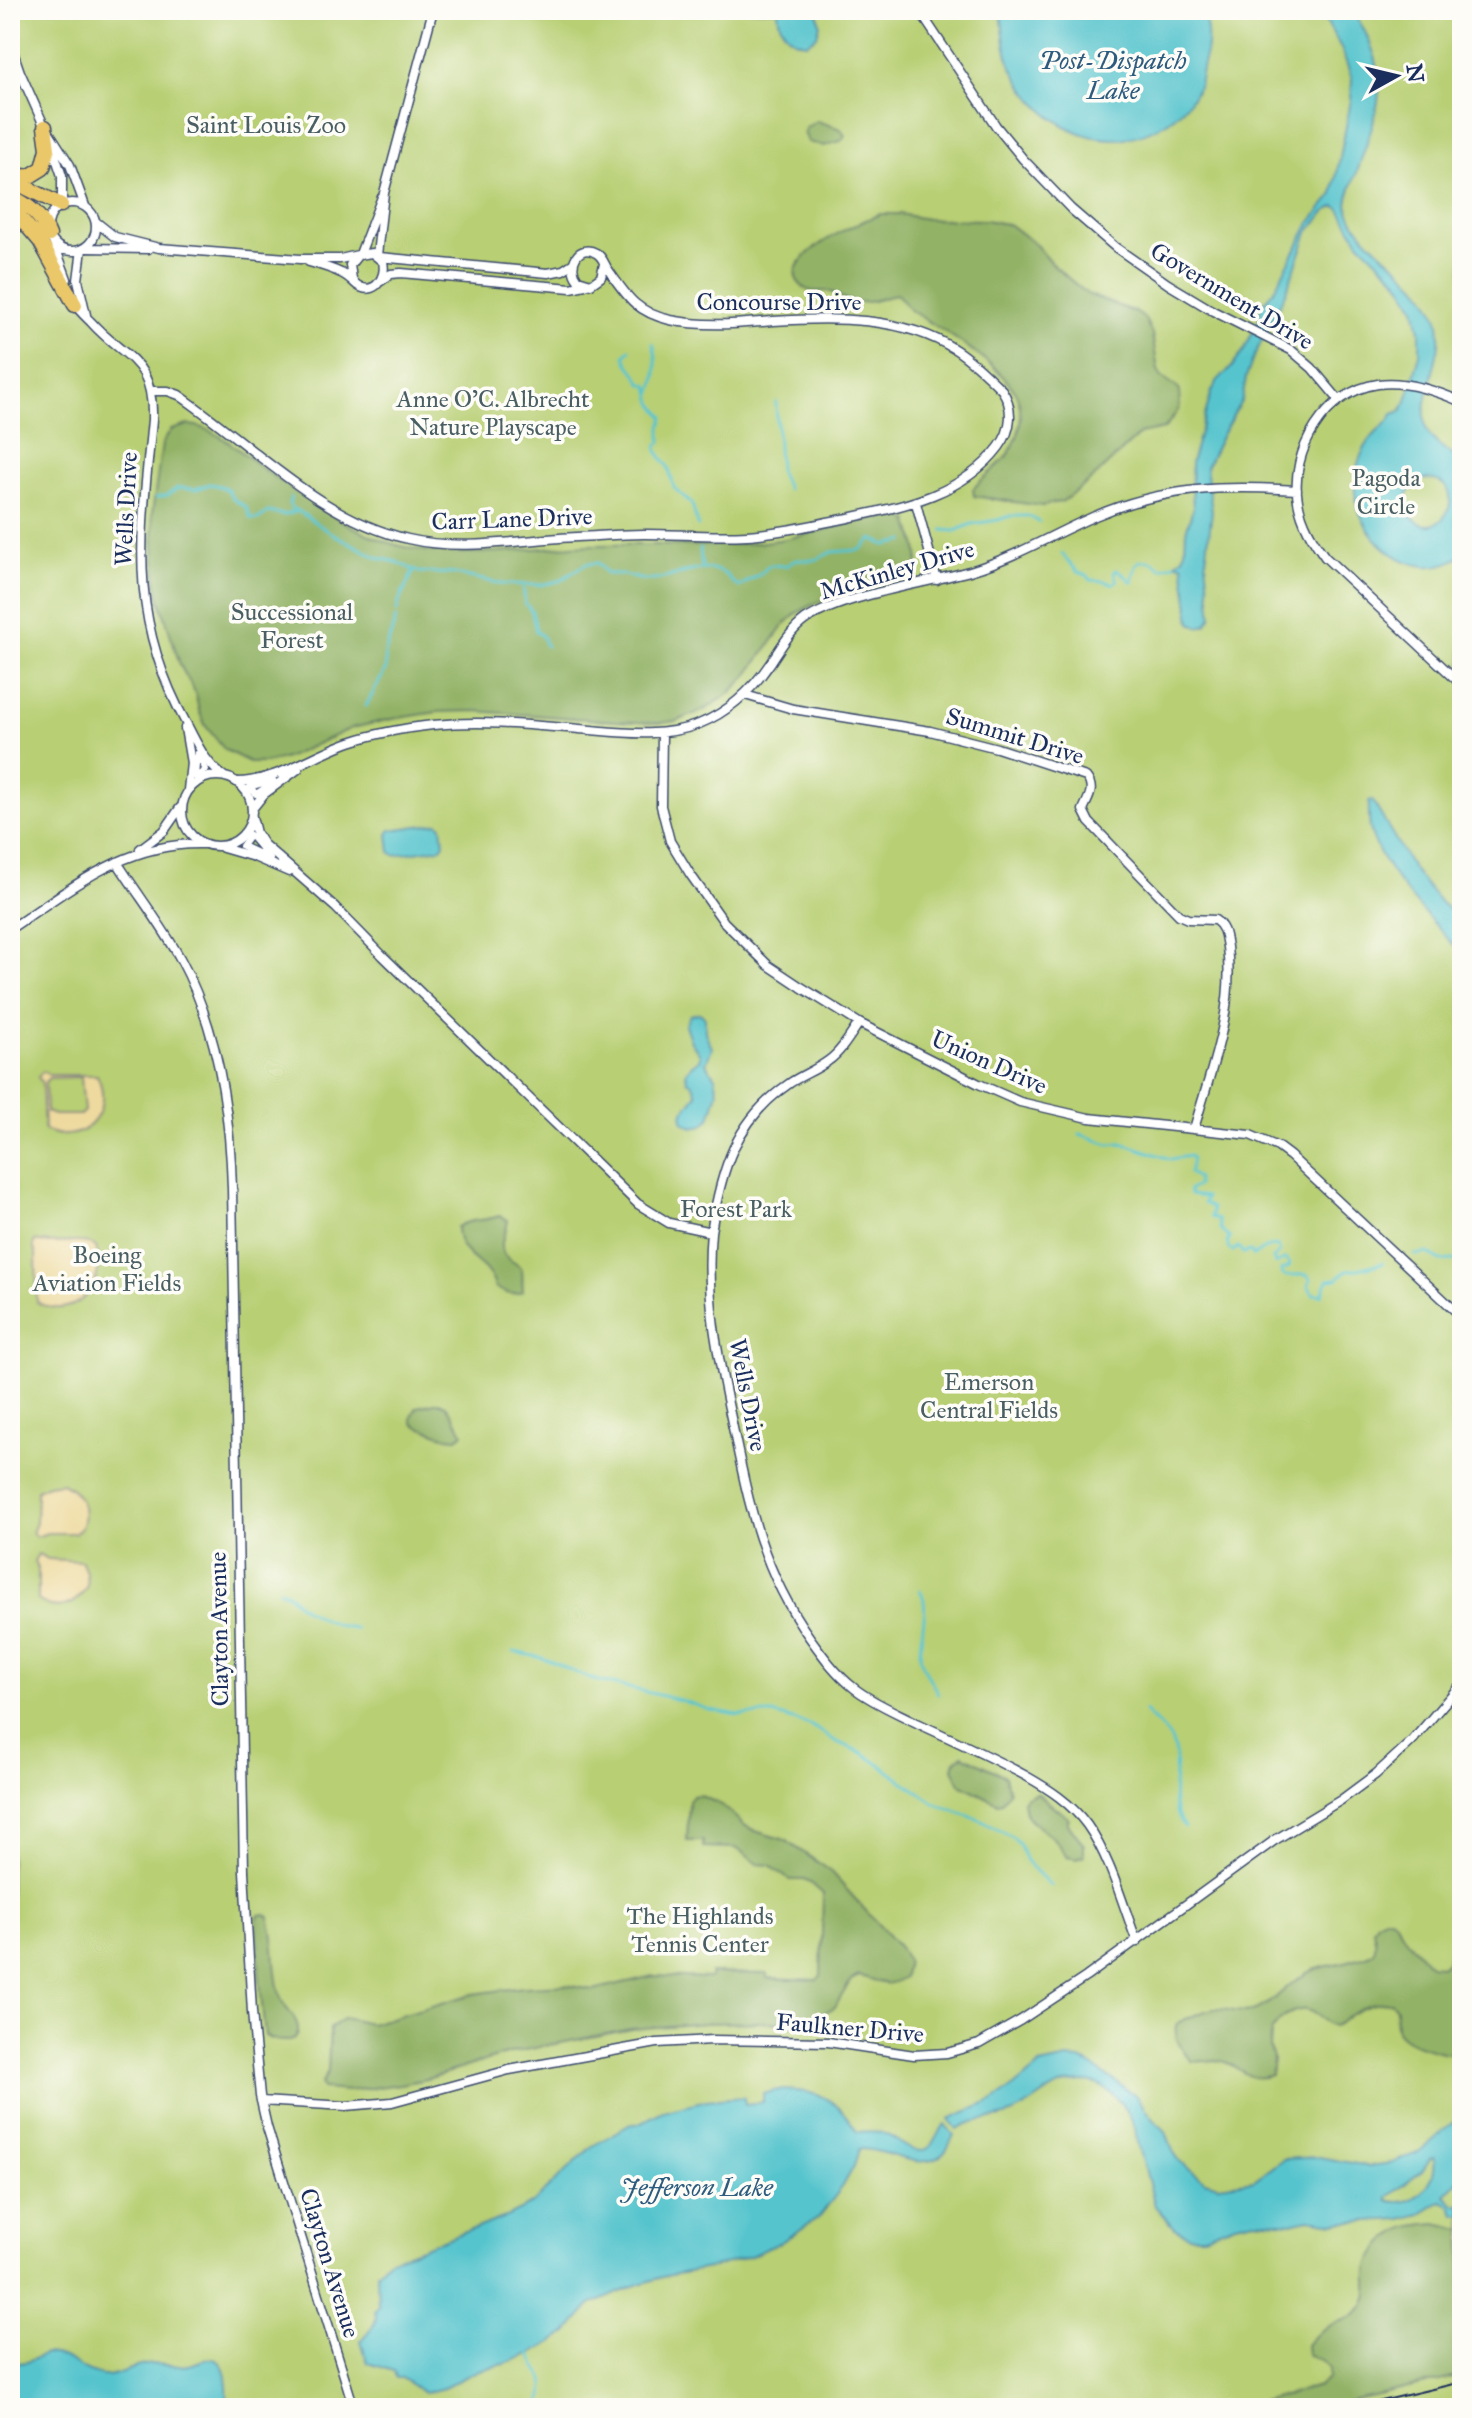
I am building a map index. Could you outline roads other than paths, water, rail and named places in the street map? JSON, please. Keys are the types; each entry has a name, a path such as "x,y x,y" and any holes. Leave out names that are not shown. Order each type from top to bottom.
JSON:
{"main road":[{"path":"10,178 30,176 43,168 48,149 45,127"},
{"path":"10,178 62,205"},
{"path":"10,196 33,210 51,239"},
{"path":"10,206 40,241 75,305"}],"street":[{"path":"381,281 385,269 378,256 384,193 433,10"},
{"name":"Government Drive","path":"919,10 996,126 1071,209 1148,271 1205,306 1302,357 1339,400"},
{"path":"10,43 62,176 62,205"},
{"path":"45,127 60,146 86,207 96,222 115,237 159,248"},
{"path":"352,279 350,265 359,255 384,193"},
{"path":"86,207 76,203 62,205 50,216 47,225 51,239 75,305 139,365 151,391"},
{"path":"88,319 78,280 84,248 94,237 96,222"},
{"path":"51,239 66,251 84,248 159,248 300,259 340,259 369,253 548,273 555,273 572,264 577,256 589,251 600,256 604,264 601,277 591,284 571,288 401,273 391,274 374,286 364,287 332,269 300,259"},
{"path":"572,264 578,280 591,284"},
{"name":"Concourse Drive","path":"604,264 629,300 662,318 714,325 809,320 882,324 922,334 964,356 1006,397 1010,419 1006,435 990,457 973,471 947,489 916,503"},
{"path":"1462,402 1411,386 1389,383 1371,385 1339,400 1311,433 1301,463 1297,490 1309,534 1325,557 1462,685"},
{"name":"Carr Lane Drive","path":"151,391 168,391 179,395 283,474 347,515 379,531 426,543 469,544 643,534 749,535 814,525 916,503"},
{"name":"Wells Drive","path":"151,391 152,420 141,537 146,615 157,660 184,719 205,759 225,777"},
{"name":"McKinley Drive","path":"237,782 263,779 365,737 435,724 494,724 633,733 680,730 706,721 745,695 787,638 805,621 833,608 979,568 1118,507 1163,494 1245,486 1297,490"},
{"path":"916,503 937,580"},
{"name":"Summit Drive","path":"745,695 793,709 941,733 1086,777 1091,793 1083,810 1089,822 1179,915 1188,919 1215,920 1224,929 1229,967 1227,1010 1194,1129"},
{"name":"Wells Drive","path":"184,719 191,756 188,790"},
{"name":"Union Drive","path":"662,733 662,819 670,841 724,922 768,965 859,1023 999,1093 1031,1105 1089,1118 1250,1135 1278,1147 1462,1317"},
{"name":"McKinley Drive","path":"252,813 264,794 308,761"},
{"path":"10,929 135,853 170,824 188,790 204,778 225,777 237,782 245,789 259,839 335,907 638,1204 669,1223 711,1232"},
{"path":"182,803 182,815 191,836 208,845 243,853 297,875"},
{"path":"135,853 170,845 227,845 247,830 252,813"},
{"path":"250,835 260,848 270,859 241,845 250,835"},
{"name":"Clayton Avenue","path":"117,862 158,921 190,979 219,1070 229,1129 244,1871 261,2101 354,2408"},
{"name":"Wells Drive","path":"859,1023 830,1060 788,1085 750,1121 727,1160 717,1198 711,1232 710,1293 727,1398 756,1530 769,1567 789,1605 835,1671 856,1690 1005,1765 1042,1785 1068,1804 1087,1825 1101,1850 1137,1942"},
{"name":"Faulkner Drive","path":"261,2101 346,2106 392,2102 509,2070 657,2043 699,2040 828,2042 914,2055 947,2053 993,2037 1137,1942 1265,1847 1341,1800 1376,1774 1421,1732 1462,1683"}],"water":[{"path":"778,10 823,10 818,12 820,24 817,36 806,43 789,36 782,28"},
{"name":"Post-Dispatch Lake","path":"1001,10 1202,10 1207,44 1198,87 1175,116 1144,134 1101,138 1081,133 1044,111 1016,75 1007,52"},
{"path":"1320,10 1353,10 1365,32 1378,69 1378,102 1374,120 1347,204 1364,235 1418,287 1438,319 1439,347 1427,395 1425,423 1436,442 1462,462 1462,555 1443,564 1424,566 1406,561 1374,537 1356,501 1356,474 1365,448 1407,401 1420,354 1420,331 1415,307 1398,280 1359,242 1340,209 1335,206 1324,213 1308,233 1287,289 1252,361 1242,400 1206,467 1212,511 1206,561 1212,616 1206,625 1199,627 1191,623 1183,564 1175,564 1185,551 1186,531 1193,508 1191,463 1212,391 1244,350 1259,319 1261,306 1274,290 1310,223 1333,194 1351,100 1352,79 1341,48","holes":["1425,479 1439,482 1447,489 1449,509 1435,524 1425,525 1409,514 1407,496 1414,486"]},
{"path":"1372,800 1413,869 1437,899 1462,922 1462,954 1386,864 1370,828 1369,801"},
{"path":"438,823 442,826 444,844 441,848 395,855 390,852 388,834 391,830"},
{"path":"700,1013 705,1018 705,1032 712,1048 706,1063 715,1077 718,1092 710,1118 703,1125 693,1127 684,1123 682,1114 697,1094 686,1073 699,1060 700,1054 691,1042 685,1025 690,1015"},
{"path":"1067,2059 1089,2064 1135,2095 1166,2131 1180,2161 1205,2181 1219,2185 1254,2180 1283,2159 1319,2157 1368,2166 1392,2163 1420,2152 1462,2114 1462,2177 1445,2195 1455,2205 1462,2205 1462,2215 1455,2215 1450,2205 1442,2201 1421,2214 1401,2219 1335,2223 1309,2219 1291,2223 1255,2220 1204,2236 1189,2236 1174,2228 1155,2206 1133,2122 1116,2098 1099,2085 1083,2082 1061,2086 1021,2110 972,2122 957,2129 949,2119 992,2101 1040,2065","holes":["1434,2158 1434,2167 1422,2192 1406,2201 1388,2200"]},
{"name":"Jefferson Lake","path":"775,2090 802,2091 823,2097 841,2110 857,2132 881,2133 915,2150 925,2150 931,2146 945,2124 954,2135 945,2152 936,2159 926,2161 859,2149 843,2186 819,2217 781,2242 751,2256 637,2285 591,2305 567,2333 537,2351 479,2370 444,2388 424,2393 402,2378 396,2378 394,2371 368,2363 361,2341 370,2331 376,2315 377,2272 388,2260 506,2217 532,2204 591,2147 629,2125 663,2111 706,2100 744,2097 745,2104 763,2102 763,2094"},
{"path":"45,2354 62,2357 103,2376 145,2365 183,2366 212,2359 218,2361 225,2372 227,2408 10,2408 10,2364 27,2362"}],"waterway":[{"path":"651,394 656,369 653,344"},
{"path":"630,349 625,355 628,362 641,383 649,386 653,403 664,417 657,451 668,466 674,488 692,504 698,526"},
{"path":"776,402 779,470 787,489"},
{"path":"156,498 178,488 196,489 210,484 220,486 246,507 251,519 258,519 268,512 285,515 298,511 378,558 397,562 418,572 455,574 503,584 540,585 559,581 586,564 598,563 607,574 645,580 697,570 716,570 739,587 770,565 786,566 796,560 815,560 832,552 860,550 872,539 886,545 905,541"},
{"path":"291,497 289,504 298,511"},
{"path":"943,530 955,531 1010,516 1029,516 1039,522"},
{"path":"700,549 702,569"},
{"path":"1062,554 1078,572 1091,580 1112,584 1117,581 1116,570 1132,582 1140,561 1151,561 1162,568 1175,564"},
{"path":"397,611 414,570"},
{"path":"523,585 525,603 532,612 536,631 546,646"},
{"path":"366,706 386,669 385,653 396,618"},
{"path":"1080,1134 1109,1144 1122,1143 1170,1159 1190,1156 1189,1173 1197,1178 1197,1186 1189,1190 1190,1195 1206,1197 1204,1203 1212,1208 1211,1217 1218,1220 1221,1231 1230,1238 1227,1242 1229,1249 1233,1251 1238,1247 1243,1253 1250,1251 1253,1256 1268,1247 1278,1247 1280,1252 1273,1259 1276,1264 1285,1259 1290,1264 1281,1270 1283,1275 1305,1274 1311,1279 1308,1285 1313,1294 1322,1295 1328,1280 1337,1279 1347,1270 1383,1263"},
{"path":"1415,1255 1428,1253 1440,1261 1462,1263"},
{"path":"279,1590 321,1618 356,1629"},
{"path":"920,1590 925,1606 921,1660 938,1693"},
{"path":"514,1652 543,1658 590,1679 710,1710 738,1715 773,1714 810,1725 837,1742 863,1753 936,1804 980,1820 1012,1837 1019,1844 1026,1861 1051,1886"},
{"path":"1145,1711 1171,1740 1176,1763 1174,1807 1185,1827"},
{"path":"530,2353 545,2384 538,2408"}],"tram line":[{"path":"1352,2408 1462,2382"}],"park label":[{"name":"Saint Louis Zoo","path":"266,125"},
{"name":"Anne O’C. Albrecht Nature Playscape","path":"493,413"},
{"name":"Pagoda Circle","path":"1386,492"},
{"name":"Successional Forest","path":"292,626"},
{"name":"Forest Park","path":"736,1209"},
{"name":"Boeing Aviation Fields","path":"107,1269"},
{"name":"Emerson Central Fields","path":"989,1396"},
{"name":"The Highlands Tennis Center","path":"700,1930"}]}
